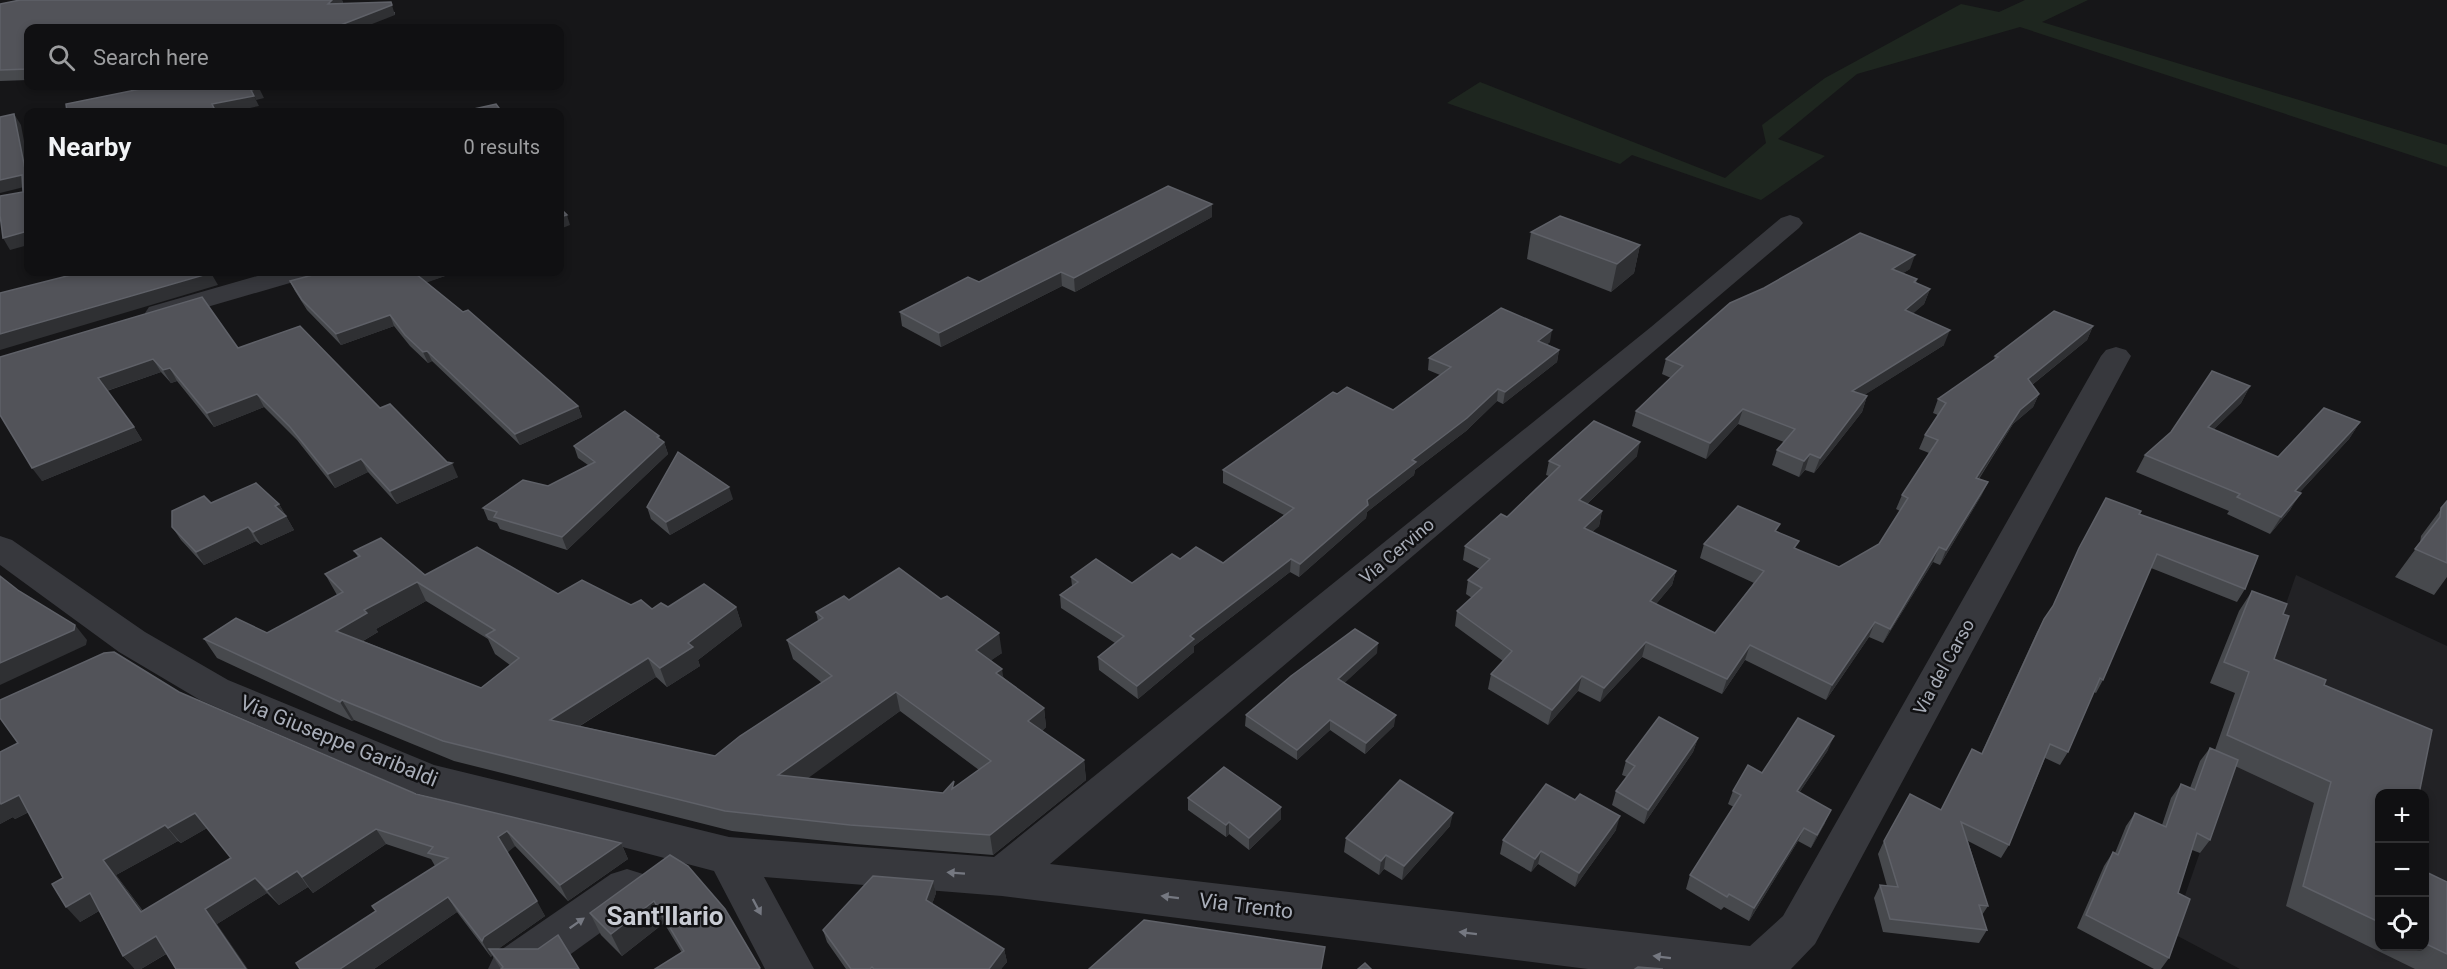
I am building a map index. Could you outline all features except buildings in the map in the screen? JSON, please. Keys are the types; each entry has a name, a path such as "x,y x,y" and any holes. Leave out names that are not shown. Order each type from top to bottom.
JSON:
{"street":[{"name":"Via Cervino","path":"1002,877 1790,223"},
{"path":"138,320 285,276"},
{"name":"Via del Carso","path":"1760,969 1799,930 2116,356"},
{"name":"Via Giuseppe Garibaldi","path":"0,548 132,642 214,690 427,780 708,850"},
{"path":"92,661 132,642"},
{"name":"Via Trento","path":"708,850 1002,877 1760,969"},
{"path":"512,969 708,850 790,969"}],"shaded area":[{"path":"2025,0 2088,0 2042,22 2447,145 2447,167 2020,27 1857,74 1778,139 1825,156 1761,200 1632,155 1620,164 1447,103 1480,82 1725,178 1766,143 1762,125 1825,78 1961,4 1999,12"},
{"path":"2296,575 2447,646 2447,969 2240,969 2172,933"}],"district":[{"name":"Sant'Ilario","path":"665,916"}]}
